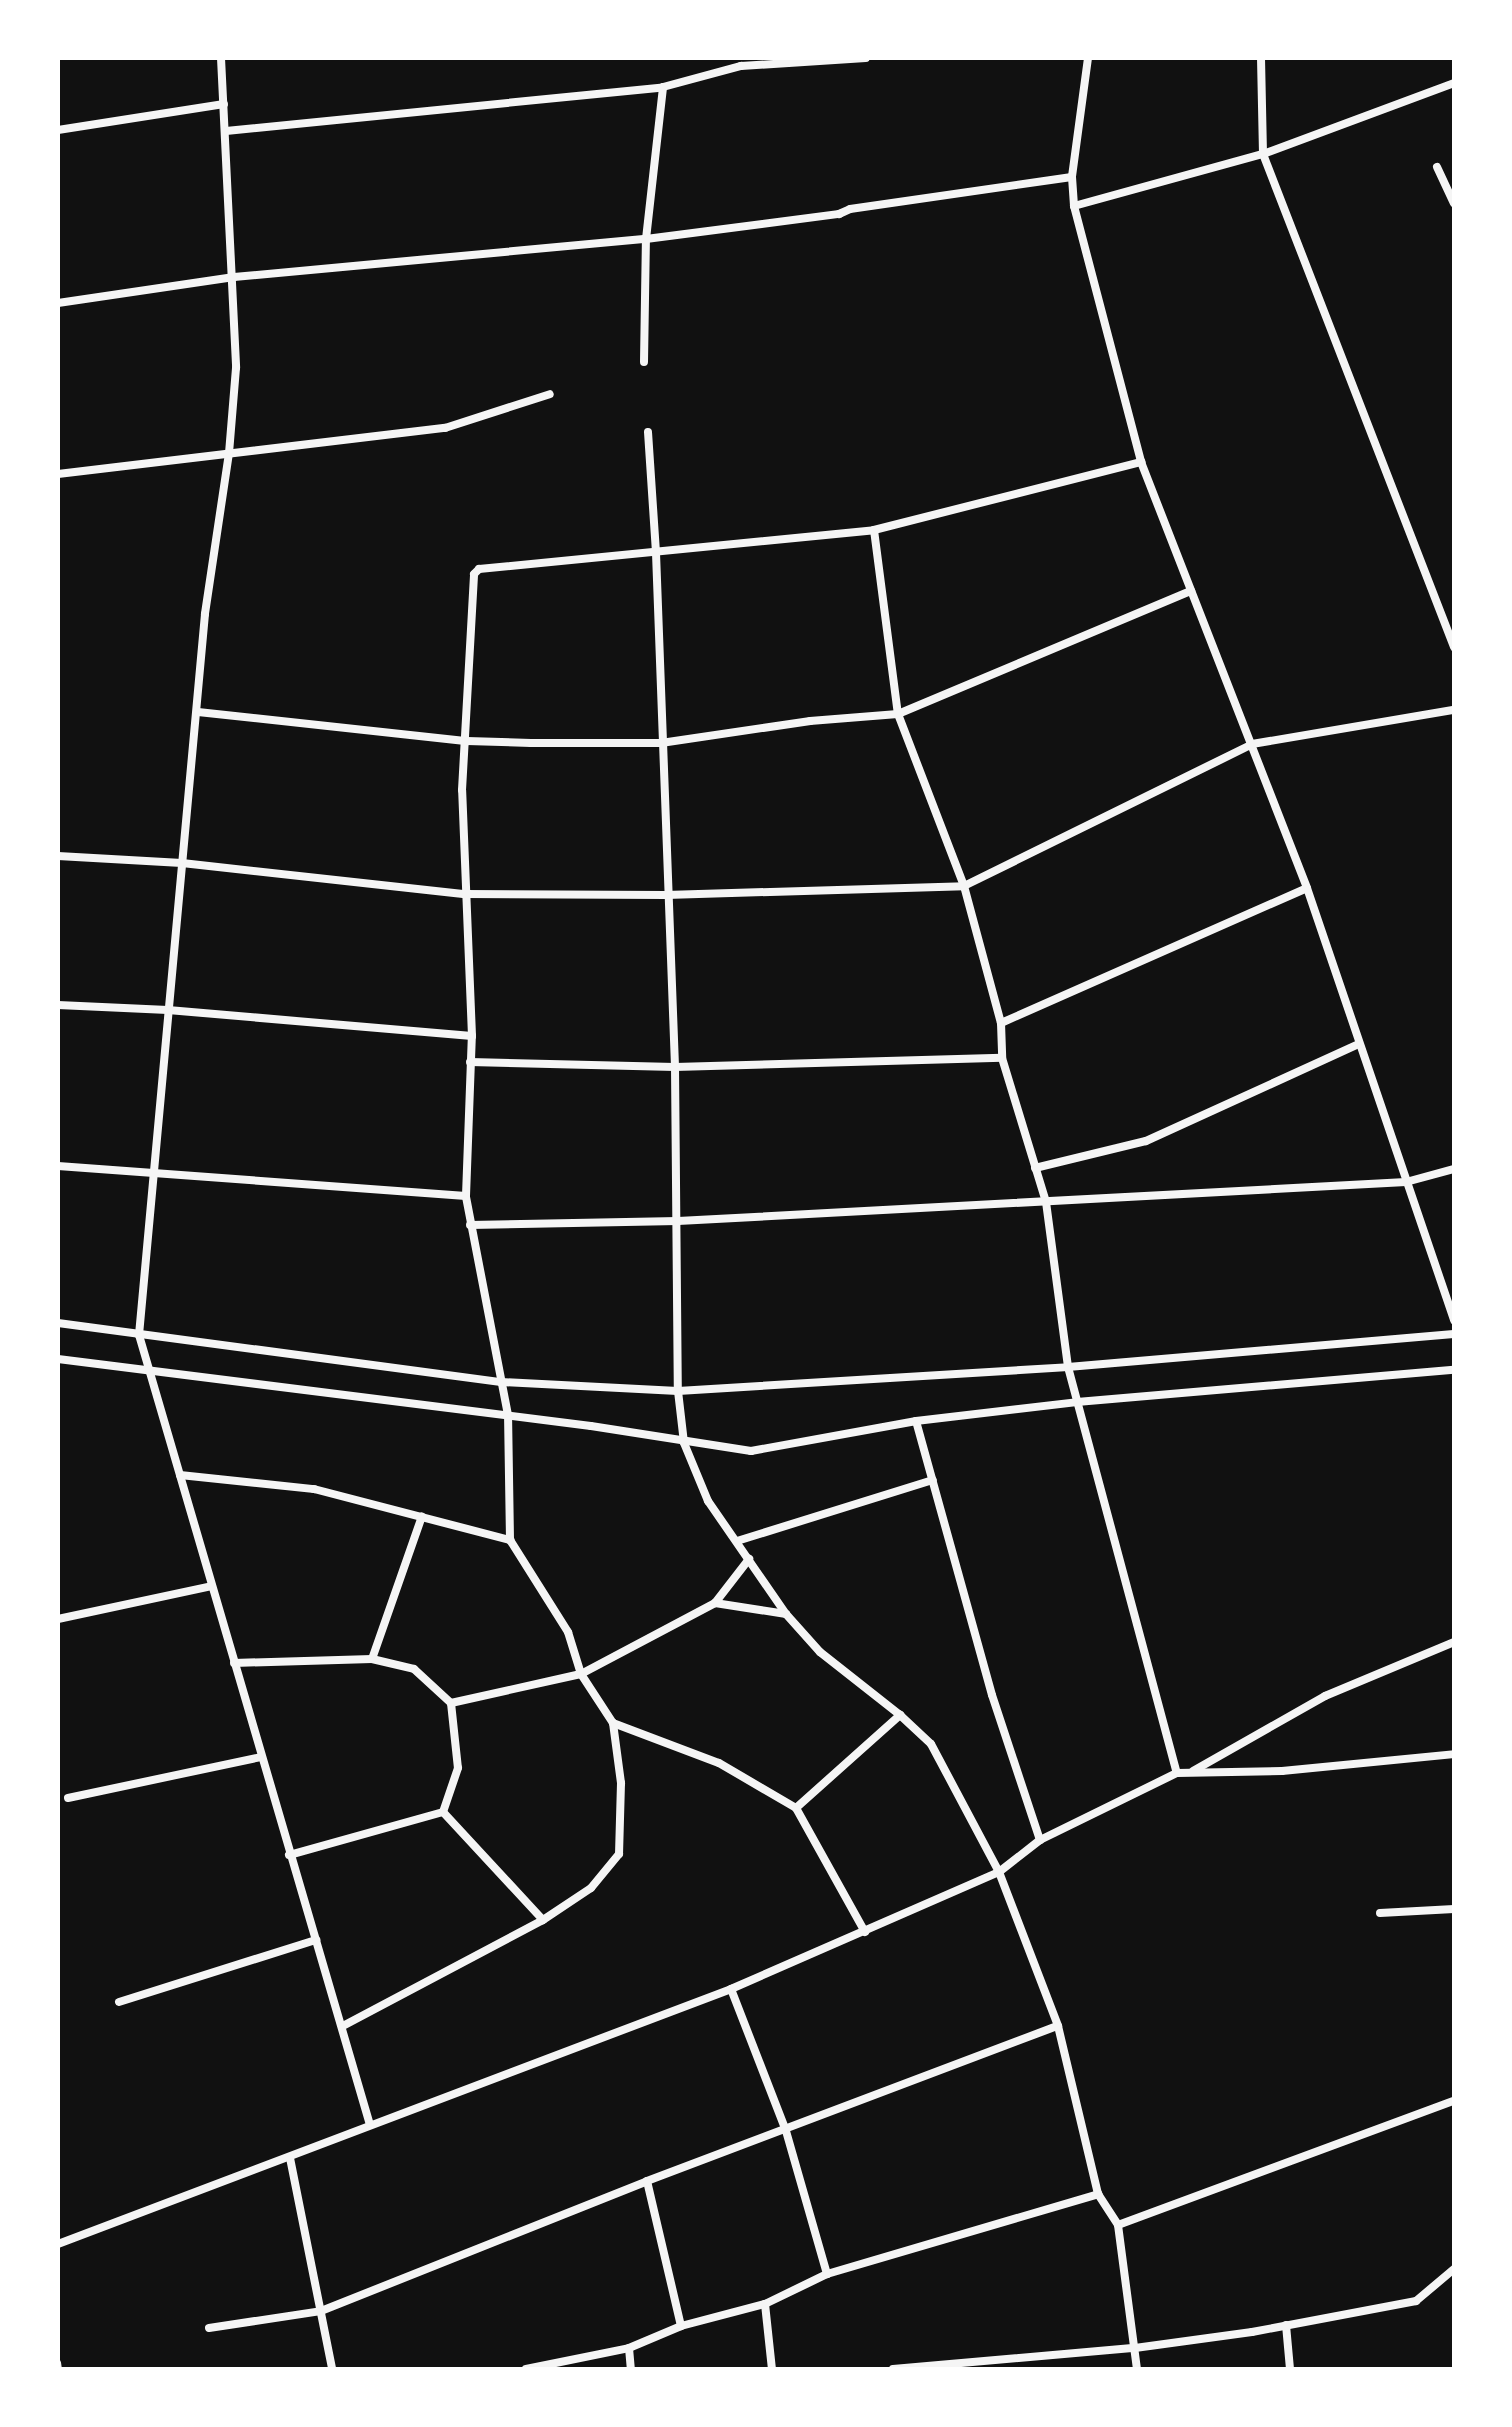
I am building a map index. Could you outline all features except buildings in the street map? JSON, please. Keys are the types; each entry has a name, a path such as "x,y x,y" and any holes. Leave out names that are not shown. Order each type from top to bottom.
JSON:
{"street":[{"path":"221,58 234,277 236,368 229,453 205,614 139,1335 370,2125"},
{"path":"226,131 663,87 741,62 866,58"},
{"path":"1088,58 1072,177 1074,206 1141,462 1307,888 1454,1321"},
{"path":"1261,58 1263,154 1454,647"},
{"path":"1074,206 1263,154 1454,83"},
{"path":"644,362 646,239 663,87"},
{"path":"58,130 224,104"},
{"path":"1437,167 1454,203"},
{"path":"58,303 234,277 646,239 839,214 850,209 1072,177"},
{"path":"58,474 445,428 550,394"},
{"path":"648,432 656,553 666,895 675,1067 678,1391 684,1443 708,1501 786,1614 820,1652 900,1715 931,1744 999,1872 1058,2026 1098,2194 1118,2225 1137,2369"},
{"path":"343,2026 543,1920 591,1888 619,1854 622,1795 613,1723 581,1674 568,1632 510,1540 508,1415 466,1196 472,1036 462,790 467,741 473,580 479,569 874,530 1141,462"},
{"path":"874,530 898,714 964,886 1001,1023 1002,1058 1046,1202 1068,1367 1177,1773"},
{"path":"198,712 467,741 661,743 810,721 898,714 1191,591"},
{"path":"58,856 182,863 465,894 666,895 964,886 1252,744 1454,710"},
{"path":"1001,1023 1307,888"},
{"path":"58,1005 168,1010 472,1036"},
{"path":"1035,1168 1146,1141 1359,1044"},
{"path":"470,1062 675,1067 1002,1058"},
{"path":"58,1166 466,1196"},
{"path":"470,1225 678,1221 1406,1182 1454,1169"},
{"path":"58,1323 501,1382 678,1391 1068,1367 1454,1334"},
{"path":"58,1359 508,1415 751,1451 916,1421 1077,1402 1454,1370"},
{"path":"916,1421 992,1695 1040,1840"},
{"path":"180,1475 314,1489 510,1540"},
{"path":"737,1541 933,1480"},
{"path":"372,1659 422,1516"},
{"path":"451,1703 581,1674 715,1603 749,1559"},
{"path":"58,1619 212,1586"},
{"path":"715,1603 786,1614"},
{"path":"1191,1773 1325,1696 1454,1642"},
{"path":"234,1663 372,1659 414,1669 451,1703 458,1768 443,1812"},
{"path":"796,1808 900,1715"},
{"path":"613,1723 719,1763 796,1808 865,1932"},
{"path":"58,2244 731,1989 999,1872 1040,1840 1177,1773 1282,1771 1454,1754"},
{"path":"68,1798 261,1757"},
{"path":"289,1855 443,1812"},
{"path":"443,1812 543,1920"},
{"path":"1380,1913 1454,1909"},
{"path":"119,2002 316,1940"},
{"path":"731,1989 786,2131 827,2274"},
{"path":"209,2328 321,2311 647,2181 1058,2026"},
{"path":"1118,2225 1454,2101"},
{"path":"290,2158 332,2369"},
{"path":"647,2181 681,2326"},
{"path":"526,2369 629,2348 681,2326 765,2304 827,2274 1098,2194"},
{"path":"893,2369 1135,2348 1286,2325 1416,2301 1454,2269"},
{"path":"765,2304 772,2369"},
{"path":"1286,2325 1290,2369"},
{"path":"629,2348 631,2369"}],"lane":[{"path":"58,2362 59,2369"}]}
